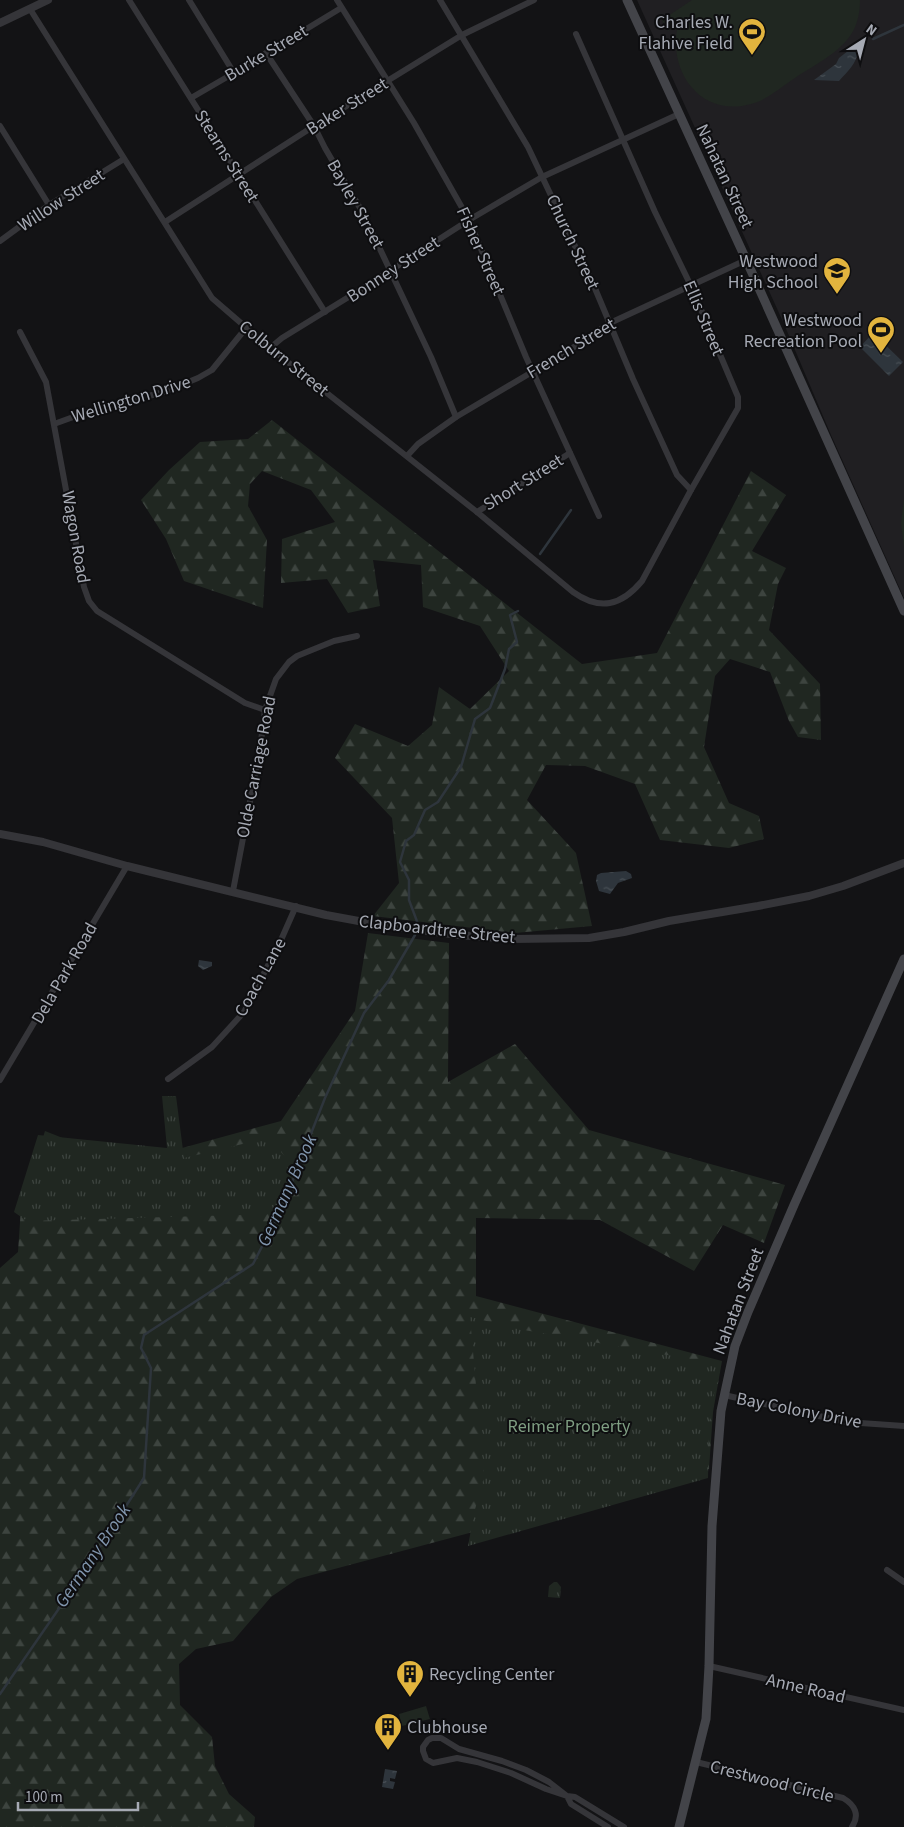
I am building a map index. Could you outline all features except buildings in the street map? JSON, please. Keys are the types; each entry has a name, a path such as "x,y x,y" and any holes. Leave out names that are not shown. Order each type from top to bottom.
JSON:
{"main road":[{"name":"Nahatan Street","path":"627,0 904,611"},
{"name":"Nahatan Street","path":"679,1827 706,1719 712,1526 721,1412 736,1346 748,1312 904,959"}],"street":[{"path":"0,23 48,0"},
{"name":"Stearns Street","path":"128,0 325,312"},
{"path":"189,0 234,73"},
{"name":"Fisher Street","path":"337,0 414,123 469,220 526,357 599,516"},
{"name":"Church Street","path":"440,0 528,147 610,323 677,476 690,490"},
{"name":"Baker Street","path":"165,222 314,126 462,35 534,0"},
{"name":"Colburn Street","path":"30,8 212,298 270,348 583,599 607,604 619,601 632,593"},
{"name":"Burke Street","path":"191,98 341,8"},
{"name":"Ellis Street","path":"576,34 655,212 691,286 738,397 738,408 690,490 642,581 632,593"},
{"name":"Bayley Street","path":"266,53 314,126 324,148 363,213 431,357 456,418"},
{"name":"Bonney Street","path":"270,348 282,338 469,220 542,177 679,114"},
{"path":"0,126 49,204"},
{"name":"Willow Street","path":"0,242 49,204 124,160"},
{"name":"French Street","path":"407,456 418,444 456,418 571,349 610,323 746,260"},
{"name":"Wellington Drive","path":"54,424 87,412 164,392 198,378 212,370 246,328"},
{"name":"Wagon Road","path":"20,332 46,382 84,587 89,601 97,611 245,703 265,710"},
{"name":"Short Street","path":"476,512 570,453"},
{"name":"Olde Carriage Road","path":"233,891 260,749 265,710 276,679 297,656 334,641 357,636"},
{"name":"Clapboardtree Street","path":"0,834 43,842 127,866 296,906 326,915 375,924 458,935 512,939 589,938 624,932 669,921 809,896 904,863"},
{"name":"Dela Park Road","path":"0,1080 127,866"},
{"name":"Coach Lane","path":"168,1079 212,1047 244,1012 281,940 296,906"},
{"name":"Bay Colony Drive","path":"724,1396 846,1422 904,1426"},
{"path":"887,1570 904,1582"},
{"name":"Anne Road","path":"709,1666 904,1710"},
{"path":"608,1827 571,1804 567,1796 549,1782 526,1770 459,1749 441,1738 432,1738 423,1747 424,1755 429,1761 437,1763 457,1758 489,1765 546,1789 567,1796 575,1797 624,1827"},
{"name":"Crestwood Circle","path":"696,1762 842,1798 850,1802 856,1815 856,1821 852,1827"}],"shaded area":[{"name":"Westwood High School","path":"637,0 904,0 904,598 784,324"}],"green space":[{"name":"Charles W. Flahive Field","path":"692,0 860,0 860,8 852,33 840,47 825,59 760,101 742,106 726,106 712,102 700,95 690,85 678,60 677,30 674,27 668,31 662,20"},
{"path":"272,420 582,664 657,653 751,471 786,495 752,551 786,568 778,584 769,630 820,684 821,740 798,737 789,721 770,672 730,659 715,676 704,747 729,803 759,816 764,839 729,848 660,840 635,784 585,766 546,765 527,800 576,853 592,926 515,933 373,916 399,883 392,818 335,758 355,724 408,746 432,725 439,687 470,709 509,671 480,626 423,607 421,565 373,560 380,606 348,613 327,579 281,583 282,539 335,522 311,490 262,471 250,484 248,506 267,540 263,608 184,581 166,539 141,500 169,470 200,442 248,439"},
{"path":"904,498 904,548 901,523"},
{"path":"368,933 449,943 448,1082 515,1044 589,1130 785,1185 764,1243 723,1225 694,1271 600,1220 476,1218 476,1296 722,1361 713,1412 709,1469 297,1579 271,1597 233,1641 196,1649 179,1664 180,1705 212,1737 215,1766 229,1794 255,1817 254,1827 0,1827 0,1268 18,1252 21,1207 45,1131 108,1156 182,1148 281,1121 355,1011"},
{"path":"162,1096 176,1096 184,1158 268,1138 295,1167 275,1214 27,1221 14,1212 38,1135 167,1148"},
{"name":"Reimer Property","path":"470,1317 524,1330 719,1364 709,1424 708,1478 468,1546 474,1513 484,1477"},
{"path":"557,1582 561,1587 560,1598 548,1597 549,1586"},
{"path":"426,1706 430,1719 402,1726 399,1714"}],"water":[{"path":"853,47 858,51 856,59 839,81 814,80 836,64 839,58"},
{"name":"Westwood Recreation Pool","path":"873,333 903,362 889,376 860,347"},
{"path":"626,871 631,874 632,878 618,883 610,894 599,891 596,881 597,875"},
{"path":"199,960 212,962 212,966 203,970 198,966"},
{"path":"385,1769 397,1771 395,1779 390,1778 390,1781 395,1782 393,1789 382,1787"}],"waterway":[{"path":"873,39 904,25"},
{"path":"855,52 861,45"},
{"name":"Germany Brook","path":"540,554 571,510"},
{"name":"Germany Brook","path":"418,924 409,900 409,880 400,862 406,841 414,835 425,810 438,802 461,767 475,719 490,708 505,669 509,649 517,642 510,615 518,611"},
{"name":"Germany Brook","path":"0,1694 80,1578 144,1478 151,1368 141,1348 144,1335 253,1264 281,1210 325,1098 364,1013 389,980 415,935"}],"place":[{"name":"Charles W. Flahive Field","path":"752,56"},
{"name":"Westwood High School","path":"837,295"},
{"name":"Westwood Recreation Pool","path":"881,354"},
{"name":"Recycling Center","path":"410,1698"},
{"name":"Clubhouse","path":"388,1751"}]}
